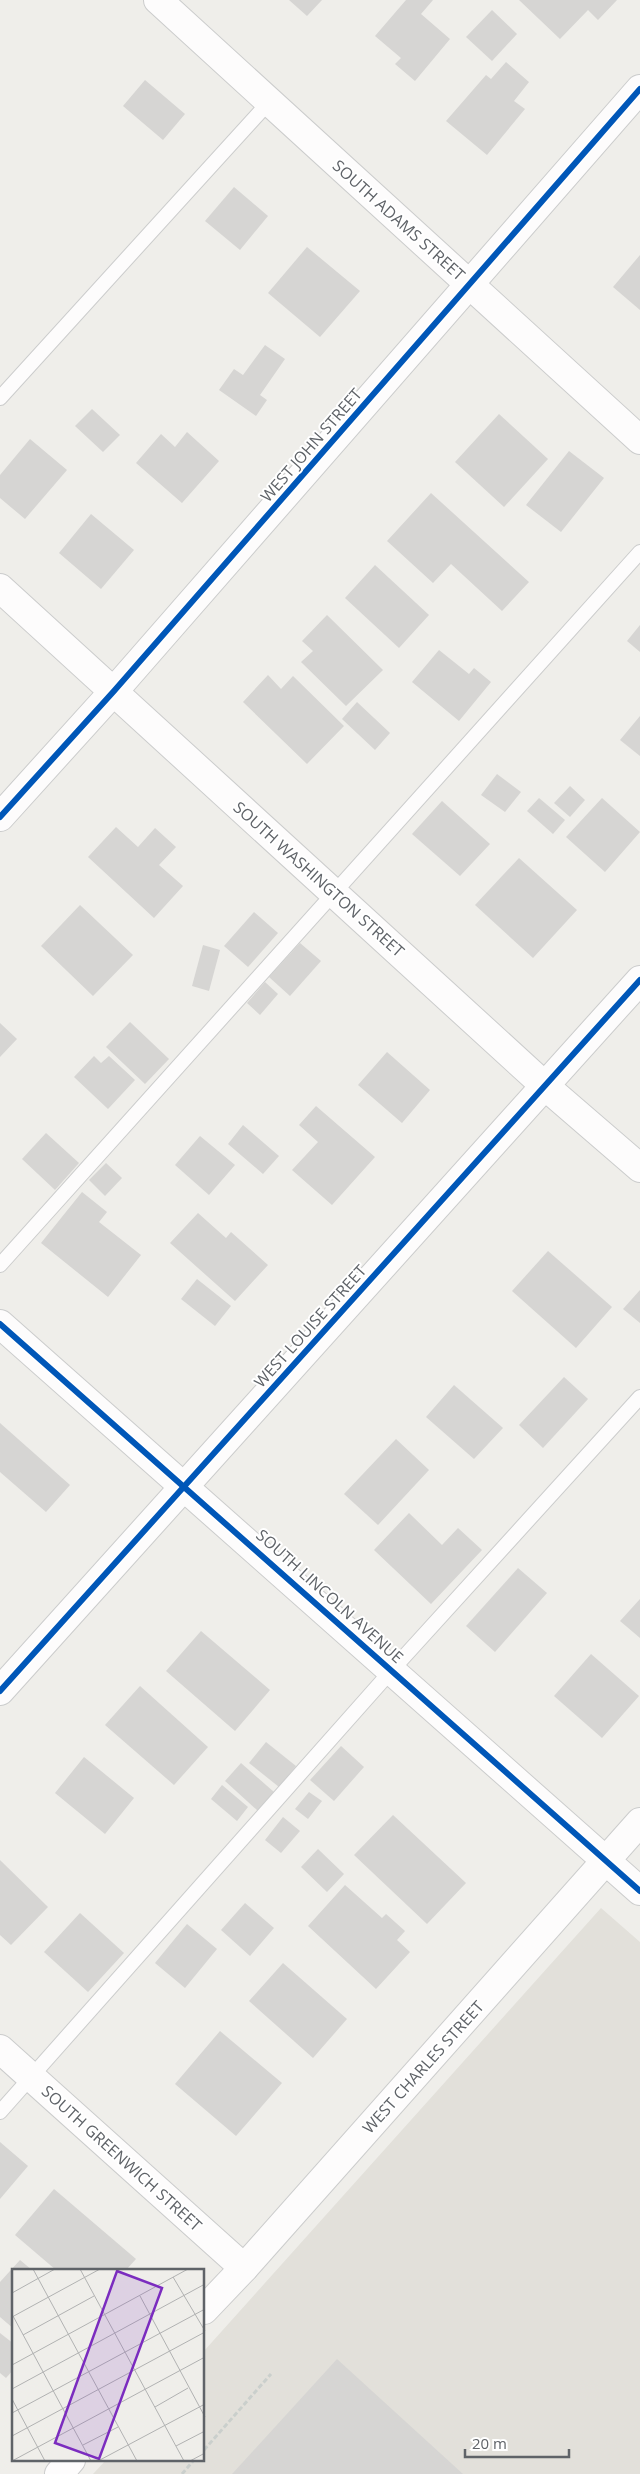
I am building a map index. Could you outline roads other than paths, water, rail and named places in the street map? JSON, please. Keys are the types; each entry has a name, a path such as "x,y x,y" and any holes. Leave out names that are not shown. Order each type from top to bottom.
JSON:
{"street":[{"name":"SOUTH ADAMS STREET","path":"158,0 640,440"},
{"name":"WEST JOHN STREET","path":"0,817 114,691 640,89"},
{"name":"SOUTH WASHINGTON STREET","path":"0,588 545,1086 640,1168"},
{"name":"WEST LOUISE STREET","path":"0,1691 640,980"},
{"name":"SOUTH LINCOLN AVENUE","path":"0,1324 640,1891"},
{"name":"WEST CHARLES STREET","path":"205,2309 244,2268 640,1822"},
{"name":"SOUTH GREENWICH STREET","path":"0,2049 244,2268"},
{"path":"59,2474 70,2462"}],"lane":[{"path":"0,398 269,102"},
{"path":"0,1265 640,552"},
{"path":"0,2112 392,1670 640,1397"}]}
